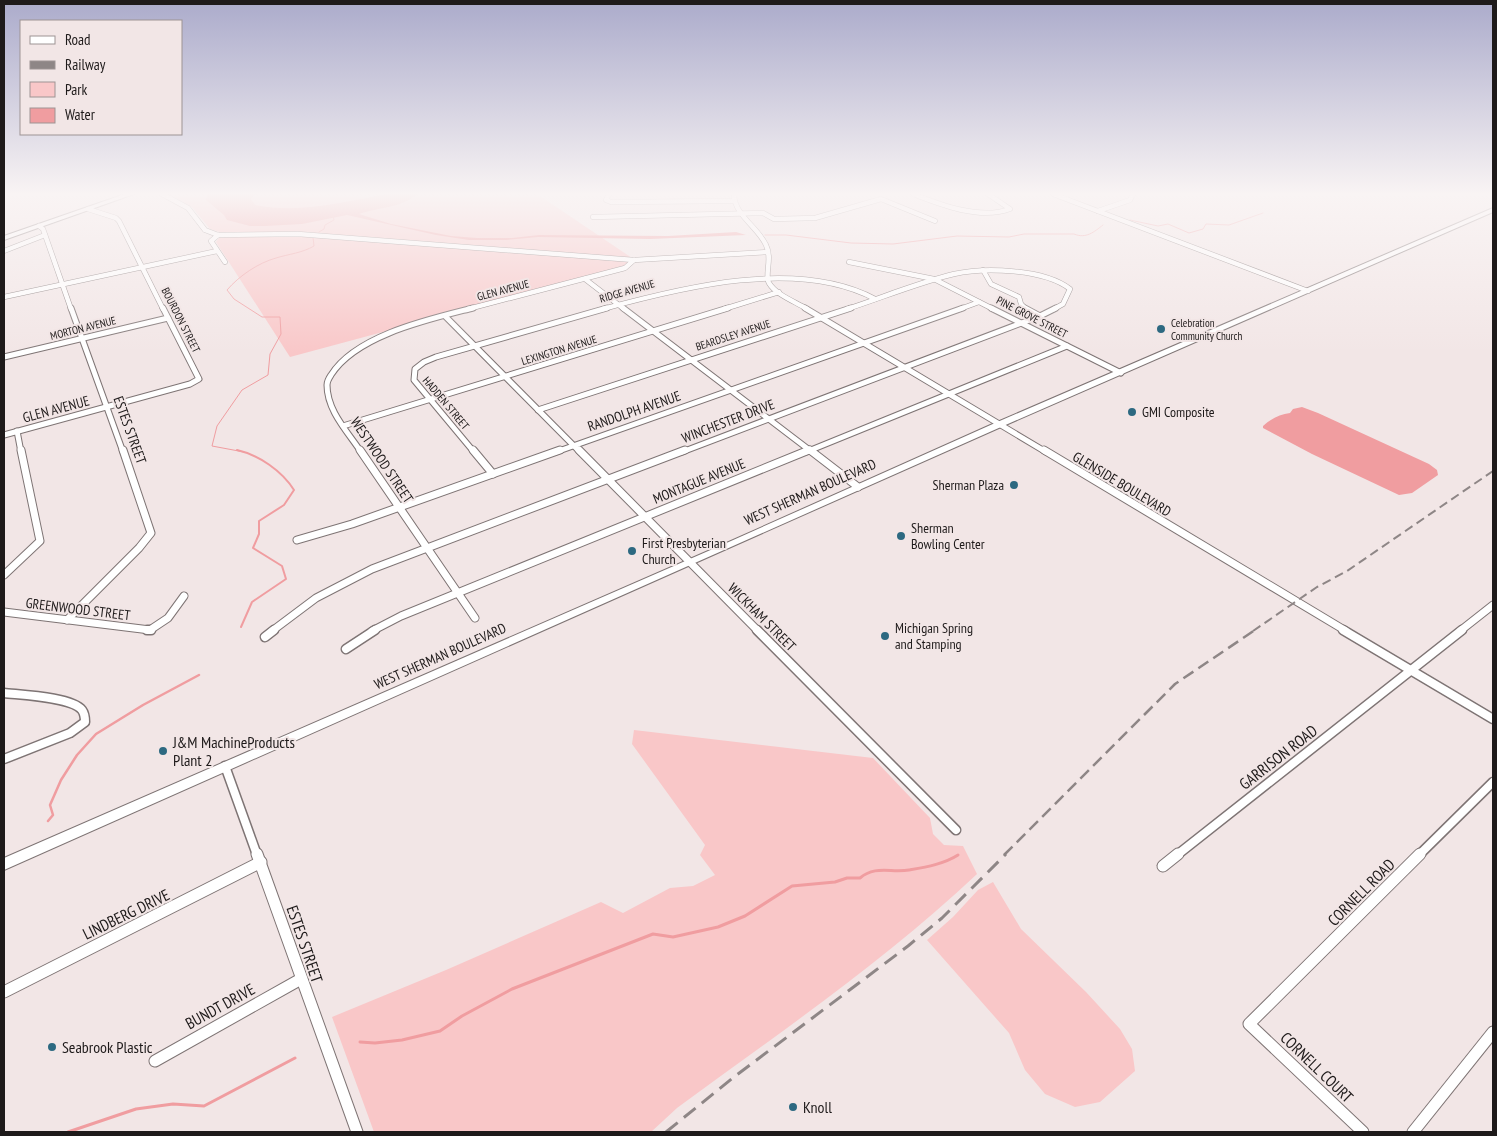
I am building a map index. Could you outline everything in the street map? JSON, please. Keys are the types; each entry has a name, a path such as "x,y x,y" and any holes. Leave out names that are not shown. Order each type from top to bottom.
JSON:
{"main road":[{"name":"WEST SHERMAN BOULEVARD","path":"4,864 690,562 998,424 1121,373 1408,247"}],"street":[{"name":"ESTES STREET","path":"49,247 108,407 151,533 139,548 67,620"},
{"name":"BOURDON STREET","path":"131,247 199,378"},
{"path":"215,247 225,262"},
{"path":"466,247 634,260"},
{"path":"766,247 770,259 766,272 767,279"},
{"path":"1193,247 1308,291"},
{"path":"4,297 217,250"},
{"name":"GLEN AVENUE","path":"390,332 625,268 634,260 768,252"},
{"path":"849,262 934,279"},
{"path":"983,270 991,284 1019,297 1023,307 1040,316"},
{"name":"WINCHESTER DRIVE","path":"265,637 286,618 342,582 426,547 1040,316 1063,304 1070,293 1068,286 1028,274 983,270 934,279"},
{"path":"585,279 858,486"},
{"name":"GLENSIDE BOULEVARD","path":"767,279 780,292 903,368 1493,719"},
{"name":"RIDGE AVENUE","path":"475,346 617,304 687,286 726,281 767,279 829,283 850,288 875,299"},
{"name":"BEARDSLEY AVENUE","path":"538,410 934,279"},
{"name":"PINE GROVE STREET","path":"934,279 1121,373"},
{"path":"4,292 12,295"},
{"name":"LEXINGTON AVENUE","path":"343,426 780,292"},
{"name":"RANDOLPH AVENUE","path":"297,540 399,507 979,302"},
{"name":"WICKHAM STREET","path":"445,316 956,830"},
{"name":"MORTON AVENUE","path":"4,358 168,318"},
{"name":"WESTWOOD STREET","path":"390,332 364,344 346,356 329,376 326,384 326,399 475,618"},
{"name":"HADDEN STREET","path":"475,346 429,360 415,369 414,380 492,474"},
{"name":"MONTAGUE AVENUE","path":"346,649 368,633 392,620 1067,346"},
{"name":"GLEN AVENUE","path":"4,434 190,384 199,378"},
{"path":"4,575 40,541 17,431"},
{"name":"GREENWOOD STREET","path":"4,612 150,630 168,618 184,596"},
{"name":"GARRISON ROAD","path":"1163,866 1412,671 1493,605"},
{"path":"4,693 70,702 80,708 85,715 85,722 78,729 4,759"},
{"name":"ESTES STREET","path":"225,766 357,1132"},
{"name":"CORNELL ROAD","path":"1249,1024 1493,782"},
{"name":"LINDBERG DRIVE","path":"4,992 261,862"},
{"name":"BUNDT DRIVE","path":"155,1061 301,979"},
{"name":"CORNELL COURT","path":"1249,1024 1363,1132"},
{"path":"1413,1132 1493,1032"}],"green space":[{"path":"219,247 616,247 632,258 628,264 621,268 290,357"},
{"path":"634,730 873,758 930,818 933,834 944,845 963,846 977,874 906,937 792,1024 677,1108 651,1132 374,1132 332,1017 446,970 601,902 623,913 670,888 693,886 715,875 700,855 705,845 632,744"},
{"path":"993,882 1021,929 1086,992 1120,1029 1132,1049 1135,1071 1100,1102 1075,1107 1045,1094 1025,1070 1009,1033 927,940 953,917 978,890"}],"water":[{"path":"1302,407 1429,464 1437,470 1438,475 1412,493 1399,495 1312,454 1263,428 1263,426 1276,417"}],"waterway":[{"path":"244,452 212,446 217,426 242,390 268,375 270,354 281,334 280,317 262,317 234,299 227,290 243,275 262,263 312,247"},
{"path":"237,450 262,460 283,476 294,490 284,505 259,521 259,534 253,548 282,566 286,579 252,602 241,627"},
{"path":"48,821 53,815 50,805 61,780 77,755 96,734 143,705 199,675"},
{"path":"360,1042 375,1043 402,1040 440,1031 462,1016 512,989 653,934 673,937 718,927 745,916 792,886 835,882 847,878 860,878 877,871 915,869 941,863 958,855"},
{"path":"68,1132 136,1109 173,1104 204,1106 295,1058"}],"railway":[{"path":"1253,631 1317,587 1347,571 1493,471"},
{"path":"1004,855 1175,684 1255,630"},
{"path":"666,1132 734,1077 908,946 942,918 1006,854"}],"place":[{"name":"Celebration Community Church","path":"1161,329"},
{"name":"GMI Composite","path":"1132,412"},
{"name":"Sherman Plaza","path":"1014,485"},
{"name":"Sherman Bowling Center","path":"901,536"},
{"name":"First Presbyterian Church","path":"632,551"},
{"name":"Michigan Spring and Stamping","path":"885,636"},
{"name":"J&M MachineProducts Plant 2","path":"163,751"},
{"name":"Seabrook Plastic","path":"52,1047"},
{"name":"Knoll","path":"793,1107"}]}
